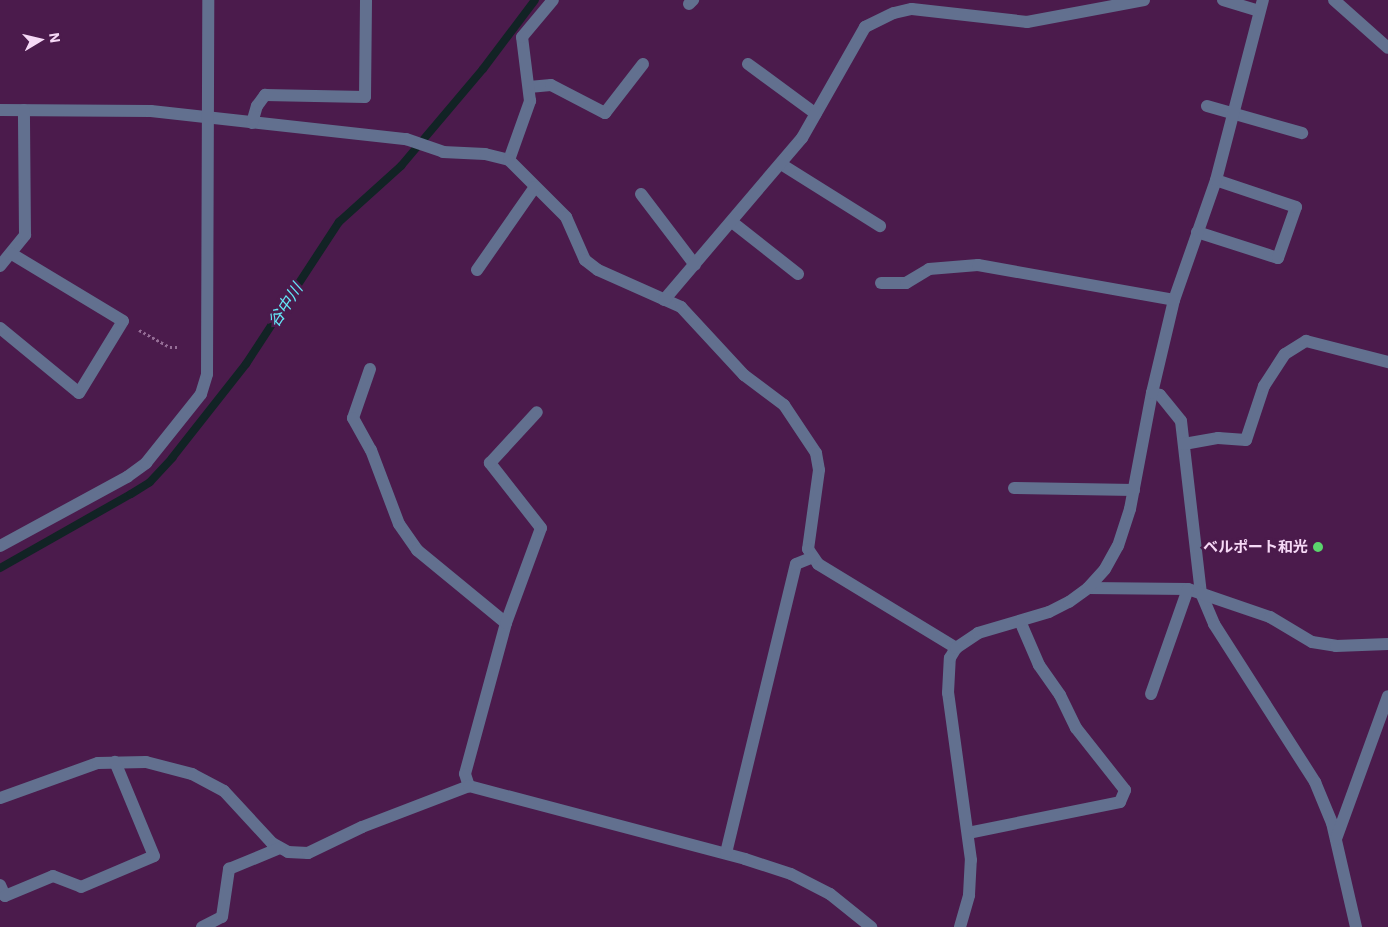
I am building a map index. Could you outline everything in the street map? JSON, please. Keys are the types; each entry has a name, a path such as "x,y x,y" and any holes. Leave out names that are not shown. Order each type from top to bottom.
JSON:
{"street":[{"path":"0,546 127,477 146,463 201,394 206,374 208,0"},
{"path":"252,123 257,106 265,95 365,98 366,0"},
{"path":"509,160 530,101 522,37 553,0"},
{"path":"664,300 802,138 865,27 894,13 912,9 1026,22 1144,0"},
{"path":"960,927 969,895 971,860 946,675 950,658 956,648 978,633 1049,612 1088,588 1105,569 1118,546 1134,490 1152,392 1174,300 1216,180 1260,5 1223,0"},
{"path":"1334,0 1388,48"},
{"path":"529,87 551,86 605,113 643,64"},
{"path":"748,64 816,114"},
{"path":"1207,106 1302,133"},
{"path":"0,110 151,111 406,139 443,152 485,154 509,160 566,217 585,260 598,270 681,308 744,375 784,405 816,453 819,470 808,549 818,564 956,648"},
{"path":"0,266 12,254 25,235 24,110"},
{"path":"781,164 880,226"},
{"path":"1197,232 1278,258 1296,207 1216,180"},
{"path":"477,270 536,186"},
{"path":"641,194 695,265"},
{"path":"732,222 798,274"},
{"path":"0,328 79,393 123,321 12,254"},
{"path":"881,284 906,283 929,269 978,265 1174,300"},
{"path":"1184,444 1218,438 1246,440 1264,386 1286,354 1306,341 1388,362"},
{"path":"370,369 353,418 371,450 399,524 417,550 506,623"},
{"path":"1152,392 1160,394 1181,421 1202,593 1214,624 1315,782 1336,839 1356,927"},
{"path":"470,786 466,774 506,623 541,528 490,463 537,412"},
{"path":"1014,488 1134,490"},
{"path":"726,854 796,564 813,557"},
{"path":"1088,588 1188,589 1270,617 1312,642 1336,646 1388,644"},
{"path":"1151,694 1188,589"},
{"path":"968,833 1120,802 1125,790 1076,728 1060,695 1039,665 1020,621"},
{"path":"1336,839 1388,696"},
{"path":"0,884 5,896 52,876 82,887 154,856 115,762"},
{"path":"0,798 98,763 146,762 192,774 224,791 248,819 280,848 288,852 308,853 362,827 470,786 726,854 791,874 830,894 871,927"},
{"path":"202,927 222,917 228,869 280,848"}],"path":[{"path":"123,321 170,347 178,347"}],"waterway":[{"name":"谷中川","path":"0,568 150,482 172,458 246,364 339,222 401,166 483,69 535,0"}],"place":[{"name":"ベルポート和光","path":"1318,547"}]}
